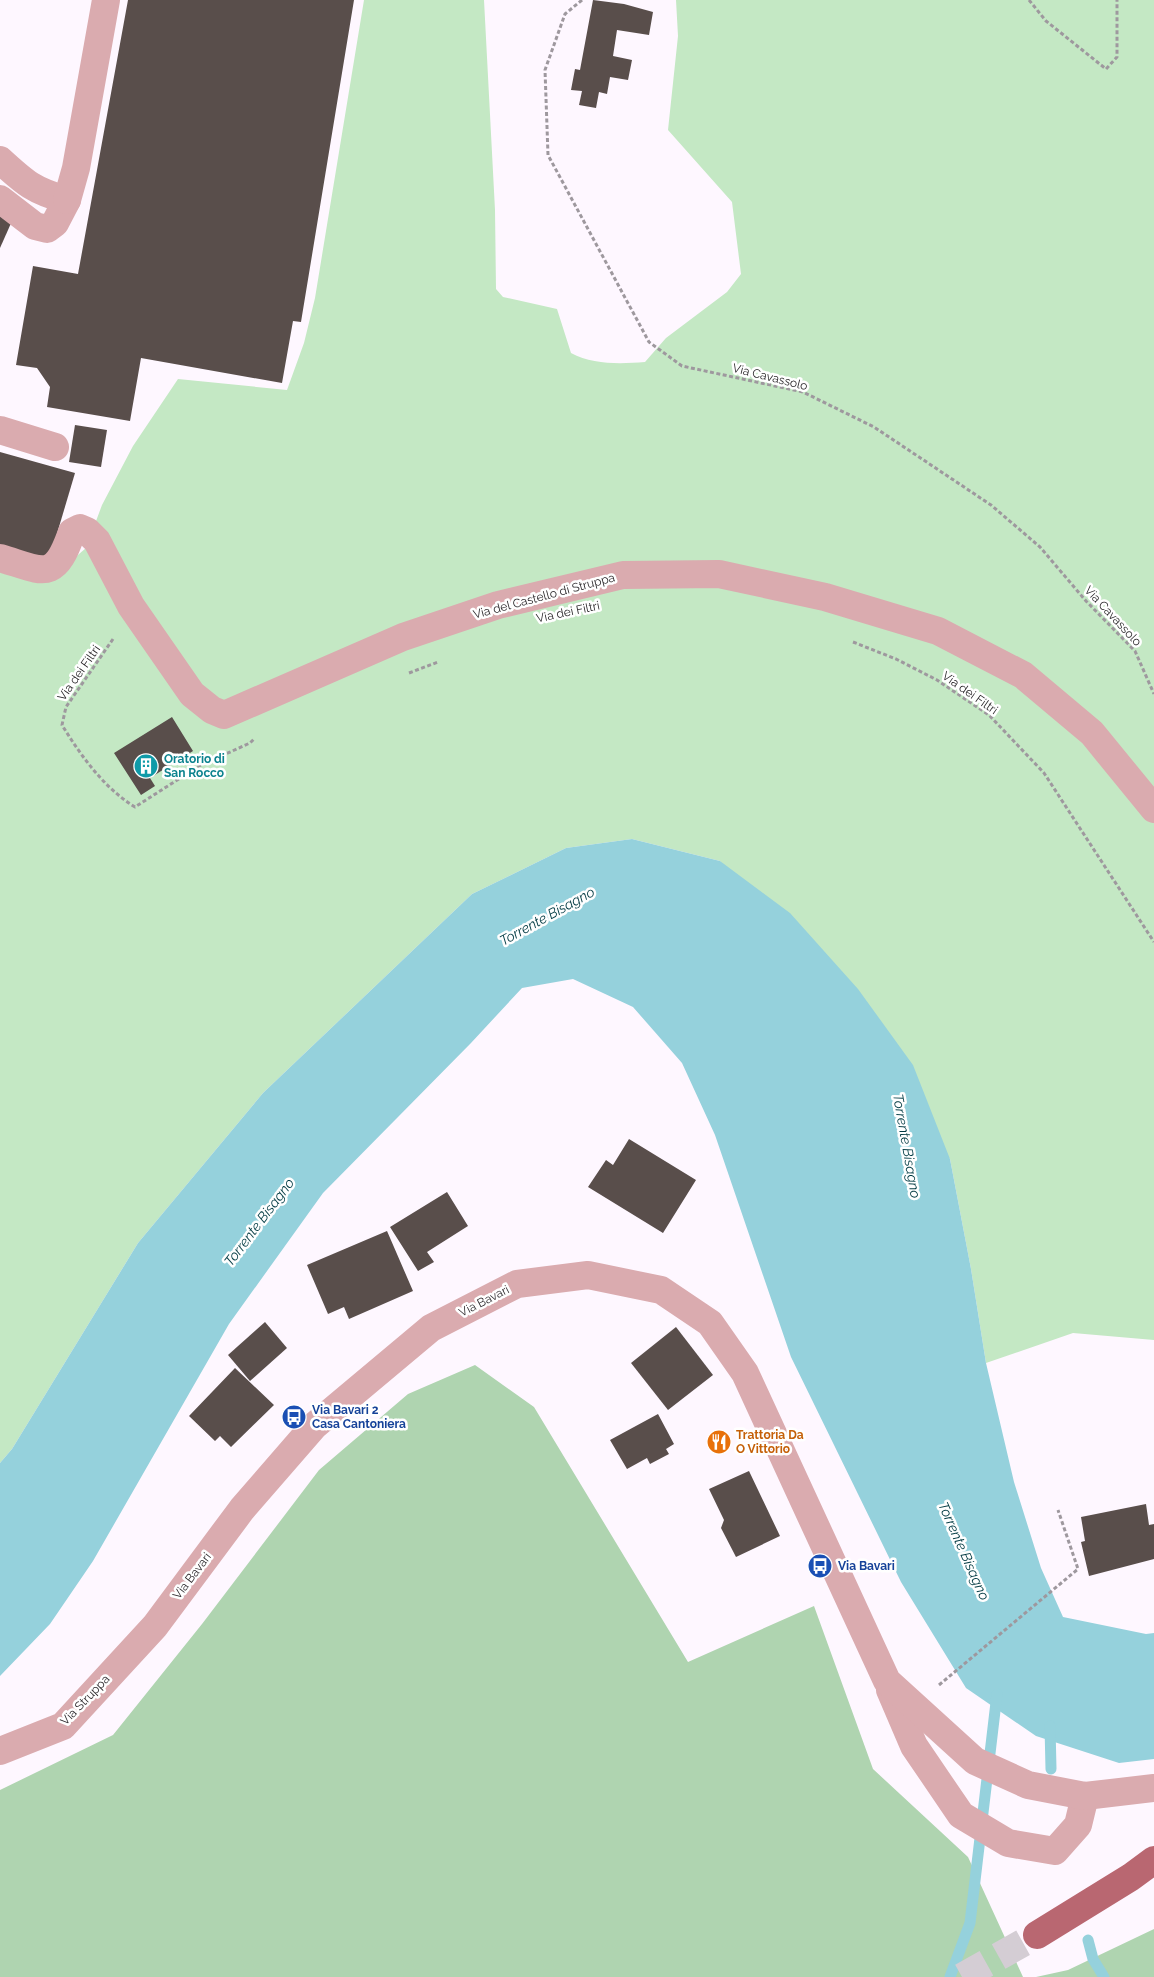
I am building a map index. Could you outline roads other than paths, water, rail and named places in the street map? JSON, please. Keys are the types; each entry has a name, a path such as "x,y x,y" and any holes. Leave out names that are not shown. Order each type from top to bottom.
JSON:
{"main road":[{"path":"1037,1935 1131,1877 1154,1860"}],"street":[{"path":"0,199 35,226 47,230 55,223 67,200 76,168 106,0"},
{"path":"0,160 25,184 41,193 67,200"},
{"path":"0,430 56,447"},
{"name":"Via del Castello di Struppa","path":"0,558 43,571 52,568 59,562 72,532 80,528 87,531 97,541 131,606 192,694 212,710 224,715 403,637 498,605 624,575 719,574 825,597 938,631 1023,675 1092,733 1154,809"},
{"name":"Via Bavari","path":"155,1626 242,1509 314,1426 431,1328 517,1284 588,1275 661,1290 710,1323 745,1374 887,1681 974,1761 1028,1785 1085,1796 1154,1788"},
{"name":"Via Struppa","path":"0,1751 63,1726 155,1626"},
{"path":"887,1681 914,1746 961,1815 1008,1843 1055,1851 1078,1825 1085,1796"}],"water":[{"name":"Torrente Bisagno","path":"632,839 720,861 790,913 858,989 913,1065 950,1159 971,1269 986,1363 1014,1482 1041,1568 1063,1617 1146,1634 1154,1633 1154,1759 1119,1763 1036,1736 966,1688 901,1582 791,1357 715,1135 682,1063 633,1007 573,979 522,988 471,1043 323,1193 229,1324 93,1561 50,1624 0,1676 0,1463 12,1449 138,1243 263,1093 472,894 566,848"}],"waterway":[{"path":"950,1977 970,1923 997,1694"},
{"path":"1050,1726 1051,1769"},
{"path":"1088,1940 1093,1959 1104,1977"}],"tunnel":[{"path":"962,1977 1037,1935"}],"place":[{"name":"Oratorio di San Rocco","path":"146,766"},
{"name":"Via Bavari 2 Casa Cantoniera","path":"294,1417"},
{"name":"Trattoria Da O Vittorio","path":"719,1442"},
{"name":"Via Bavari","path":"820,1566"}]}
